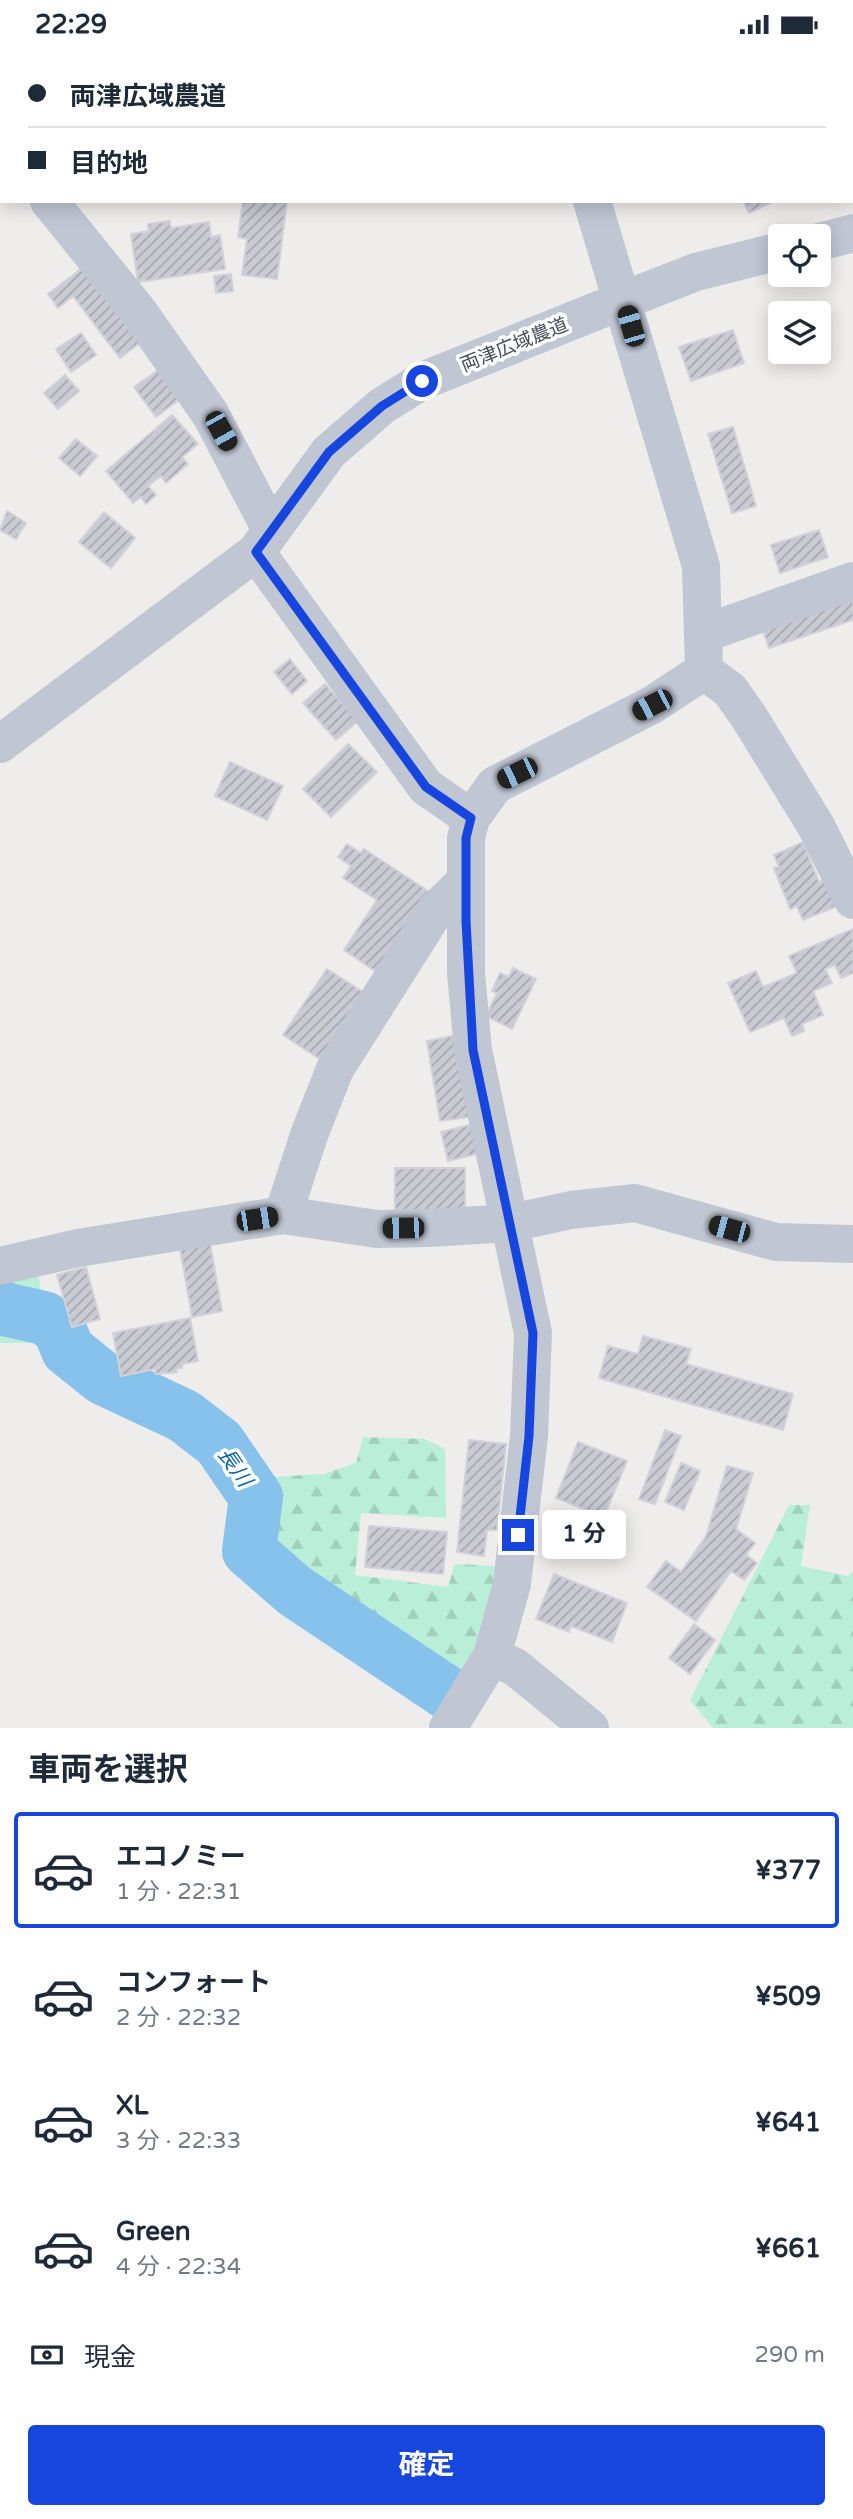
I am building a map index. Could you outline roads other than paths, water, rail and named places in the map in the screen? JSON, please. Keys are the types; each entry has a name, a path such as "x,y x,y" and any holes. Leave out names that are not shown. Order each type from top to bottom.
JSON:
{"street":[{"path":"51,203 138,311 211,415 263,541 426,787 471,818"},
{"path":"594,203 701,566 704,670"},
{"path":"831,239 853,233"},
{"name":"両津広域農道","path":"0,744 263,541 329,452 382,406 422,381 695,272 768,254"},
{"path":"705,633 853,581"},
{"path":"448,1728 492,1656 512,1584 529,1436 533,1333 473,1050 466,973 466,838 471,818 495,785 652,705 704,670"},
{"path":"704,670 730,690 749,717 816,826 853,900"},
{"path":"283,1215 309,1135 335,1069 435,911 466,882"},
{"path":"0,1266 78,1248 283,1215 377,1229 511,1223 571,1210 635,1203 776,1242 853,1244"},
{"path":"492,1656 515,1667 590,1728"}],"waterway":[{"name":"長川","path":"0,1308 44,1318 59,1328 68,1350 103,1378 184,1416 219,1443 256,1497 249,1551 295,1591 449,1694"}]}
